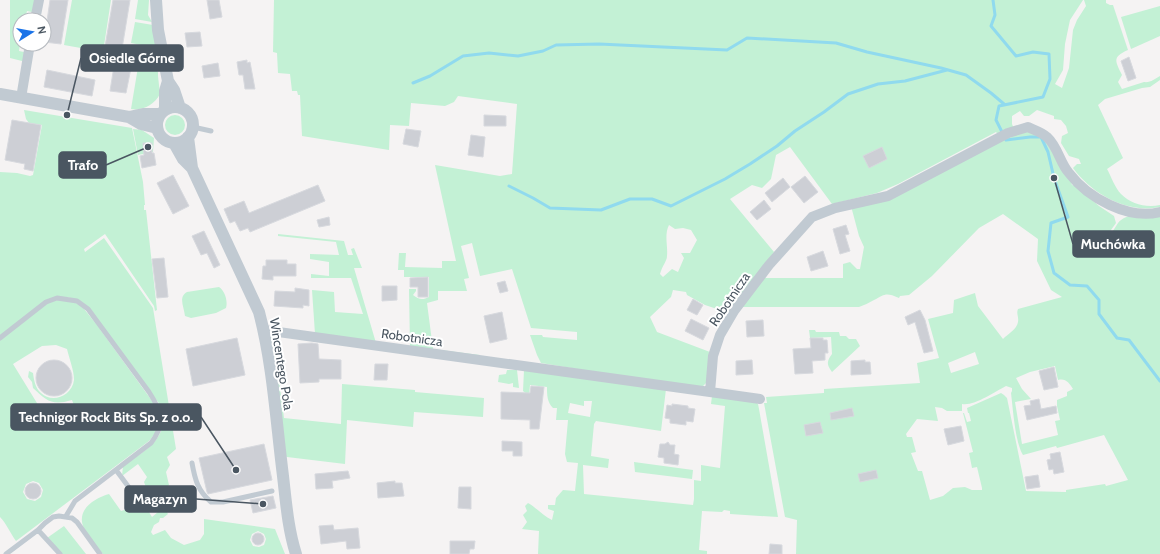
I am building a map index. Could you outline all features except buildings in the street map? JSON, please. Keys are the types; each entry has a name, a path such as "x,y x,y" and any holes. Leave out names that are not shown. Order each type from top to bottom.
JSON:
{"street":[{"path":"37,12 39,0"},
{"path":"156,0 158,30 168,80 174,90 180,108"},
{"path":"21,98 29,52"},
{"path":"163,112 165,91 168,80"},
{"path":"0,94 129,117 141,124 157,128"},
{"path":"170,107 180,108 192,118 190,132 179,143 164,140 157,128 157,122 163,112 170,107"},
{"path":"129,117 163,112"},
{"name":"Robotnicza","path":"264,330 402,347 710,392 713,356 720,335 734,311 764,271 812,217 835,208 888,196 1008,133 1028,127 1047,136 1068,172 1076,182 1105,203 1132,213 1160,212"},
{"name":"Wincentego Pola","path":"190,132 192,168"},
{"name":"Wincentego Pola","path":"174,143 184,159 192,168 259,312 264,330 289,528 296,554"},
{"path":"710,392 760,399"}],"lane":[{"path":"190,132 211,131"},
{"path":"0,338 46,302 57,298 77,300 88,309 149,392 160,414 161,423 157,435 151,443 75,501 66,516"},
{"path":"192,463 196,481 203,495 211,502 223,502 272,491"},
{"path":"116,470 142,505"},
{"path":"6,554 53,517 66,516 77,522 100,554"},
{"path":"38,530 60,554"}],"green space":[{"path":"10,0 38,0 36,12 12,12 12,52 29,53 26,62 10,58"},
{"path":"72,0 111,0 103,52 64,45"},
{"path":"138,0 149,0 148,15 152,22 135,19"},
{"path":"274,0 1083,0 1070,20 1065,44 1063,70 1055,84 1062,88 1069,68 1073,30 1077,20 1086,6 1084,0 1106,0 1106,3 1113,5 1128,50 1119,55 1116,60 1122,75 1118,82 1122,89 1150,81 1160,76 1160,80 1150,87 1105,99 1098,105 1123,158 1107,169 1117,189 1129,200 1134,203 1149,206 1160,205 1160,207 1135,208 1123,205 1100,194 1090,186 1073,168 1077,164 1081,164 1079,159 1069,156 1061,143 1062,136 1068,133 1066,126 1061,120 1054,119 1054,116 1037,110 1029,116 1024,116 1020,111 1012,116 1012,124 1016,134 1030,131 1043,138 1070,178 1072,185 1076,186 1099,206 1114,216 1116,223 1111,230 1103,236 1105,241 1122,219 1138,214 1160,213 1160,554 796,554 797,520 785,517 764,403 767,403 766,397 824,393 824,389 920,383 917,363 939,358 928,319 953,313 954,300 975,293 978,306 1003,339 1017,325 1018,309 1062,297 1051,290 1037,261 1038,239 1003,214 979,228 932,276 909,295 900,296 899,298 886,294 859,307 739,307 762,278 843,278 843,264 850,262 857,269 860,269 864,247 859,236 851,206 889,196 1000,137 996,132 898,184 877,193 832,204 790,147 776,155 771,179 762,188 752,185 730,199 774,252 729,313 705,305 687,295 686,292 673,290 671,297 650,317 657,332 710,352 709,380 702,387 631,378 541,363 530,335 542,335 543,337 577,340 577,332 531,328 512,269 480,276 472,243 461,246 469,278 464,279 467,291 438,291 438,300 427,303 433,349 480,356 410,347 409,289 416,289 413,295 419,299 429,297 429,277 404,277 404,270 398,270 399,253 406,253 405,267 442,268 442,261 456,261 435,165 500,176 512,174 517,104 458,96 454,102 445,106 411,103 409,126 390,125 389,150 302,136 300,95 298,95 297,91 292,91 290,74 278,73 277,53 273,52","holes":["669,225 675,229 683,228 691,230 697,240 690,253 681,253 684,258 678,272 672,269 663,277 660,274 667,258 666,236","975,352 979,364 951,373 948,363","1055,366 1058,380 1065,380 1073,389 1067,392 1067,396 1057,400 1060,420 1055,421 1058,435 1022,444 1015,402 1031,399 1022,389 1016,378 1030,372","1006,386 1012,388 1011,393 1015,425 1018,442 1023,455 1056,446 1057,448 1104,435 1128,480 1106,486 1105,484 1066,490 1066,492 1026,491 1007,398 1001,393 967,408 971,421 967,422 963,413 973,452 969,453 972,468 977,467 982,490 972,490 965,487 953,488 943,496 930,500 922,471 918,471 911,453 916,452 912,437 907,437 906,434 917,419 938,421 935,407 942,408 947,411 962,411 962,404 973,403"]},
{"path":"1160,6 1160,36 1131,49 1121,17"},
{"path":"135,22 153,25 157,48 131,43"},
{"path":"131,46 151,49 155,68 158,72 160,94 151,104 140,109 131,109 138,67 128,64"},
{"path":"24,110 132,128 143,182 144,210 146,210 157,310 155,311 154,306 105,234 84,249 85,252 104,238 153,308 176,449 167,457 170,465 166,472 169,485 162,492 152,494 147,490 144,482 147,477 138,464 122,476 123,466 148,448 158,437 161,431 163,418 158,402 77,300 67,297 57,297 0,336 0,172 17,173 30,176 33,175 42,125 29,123 26,119"},
{"path":"171,115 179,115 185,121 185,129 179,135 171,135 165,129 165,121"},
{"path":"133,129 142,130 154,138 153,152 138,155"},
{"path":"278,234 344,241 348,255 353,255 351,249 354,248 362,268 354,268 376,343 315,334 312,290 334,292 335,312 363,314 351,278 311,278 311,274 329,276 329,262 310,259 310,254 339,255 336,242 278,236"},
{"path":"219,287 226,296 226,308 216,313 191,318 185,316 182,302 184,294 187,292"},
{"path":"58,300 77,302 86,310 155,405 159,420 157,428 149,441 16,541 0,517 0,340 47,303","holes":["56,345 67,349 74,376 70,390 61,397 51,398 45,396 37,389 33,373 29,371 28,377 32,382 33,388 46,399 55,402 72,400 75,408 61,418 58,417 48,421 13,364 42,346","33,481 39,483 43,490 41,497 35,501 27,499 23,492 26,484"]},
{"path":"809,330 815,330 816,332 839,332 840,336 846,336 849,339 856,339 860,346 832,372 828,363 832,354 831,337 810,338"},
{"path":"270,335 273,335 284,418 341,424 342,384 484,398 483,417 414,412 413,427 347,420 345,464 287,457 285,456"},
{"path":"507,370 517,370 519,388 513,387 513,383 509,384 498,382 499,375 506,374"},
{"path":"524,370 666,389 661,431 596,421 594,424 591,456 609,459 608,468 583,465 584,494 693,505 694,480 701,481 701,465 720,468 725,406 711,404 712,396 752,400 758,404 778,517 730,514 730,511 724,510 722,512 702,511 699,550 707,551 707,554 538,554 539,531 522,529 527,522 523,515 527,511 525,506 528,503 552,520 554,511 548,509 548,505 555,505 556,498 563,490 575,491 578,463 567,462 565,454 568,420 556,420 557,408 553,408 548,401 547,387 530,385 529,396 523,391","holes":["584,401 592,401 590,417 568,413 570,403 584,406"]},
{"path":"634,462 693,470 692,479 635,472"},
{"path":"109,494 121,511 128,509 134,511 143,508 147,509 152,517 164,507 168,514 163,518 160,518 159,522 154,525 151,532 153,535 165,530 171,538 184,545 200,540 204,534 204,519 275,529 285,554 103,554 86,532 82,520 85,509 88,505 98,498","holes":["258,531 264,534 266,539 264,545 259,547 253,546 250,540 252,534"]},
{"path":"64,526 86,554 62,554 47,538"}],"waterway":[{"path":"993,0 995,15 991,26 1016,56 1033,52 1049,54 1050,79 1043,97 999,106 996,120 1006,140 1041,137 1048,152 1054,178 1068,217 1051,223 1048,251 1054,273 1070,285 1087,286 1099,300 1099,314 1117,338 1129,340 1160,381"},
{"path":"413,83 430,76 463,56 489,53 518,56 543,51 556,45 599,44 727,50 747,38 836,43 867,52 941,68 966,75 1004,104"},
{"path":"509,186 550,208 601,210 630,199 652,199 671,206 725,179 750,164 848,94 878,84 905,81 947,70"}],"place":[{"name":"Osiedle Górne","path":"67,115"},
{"name":"Trafo","path":"148,147"},
{"name":"Muchówka","path":"1054,178"},
{"name":"Technigor Rock Bits Sp. z o.o.","path":"236,470"},
{"name":"Magazyn","path":"263,504"}]}
